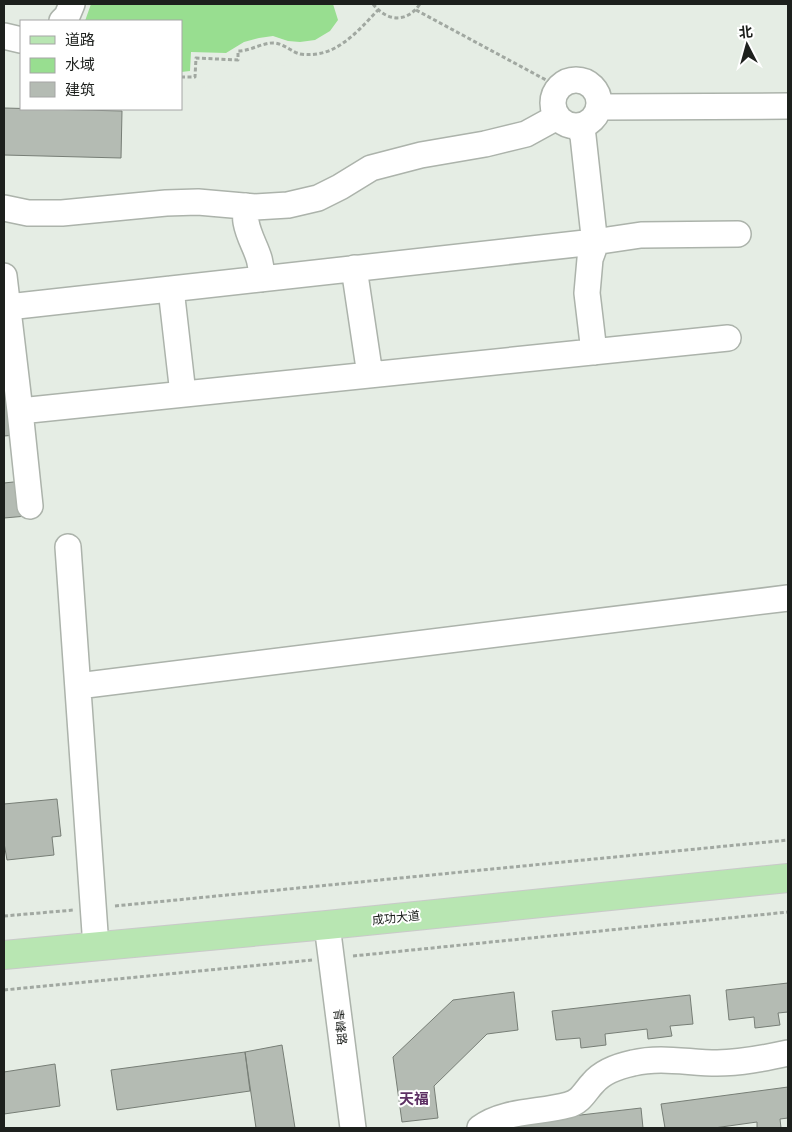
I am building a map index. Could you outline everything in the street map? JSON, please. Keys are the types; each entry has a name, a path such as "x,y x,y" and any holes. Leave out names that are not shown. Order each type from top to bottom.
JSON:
{"main road":[{"name":"成功大道","path":"4,955 327,926 788,878"}],"street":[{"path":"63,20 72,4"},
{"path":"4,36 20,40"},
{"path":"4,208 28,212 62,213 166,203 198,202 246,206 288,205 318,198 340,188 371,168 421,155 485,144 568,121 586,124 598,114 600,107 598,92 587,81 572,80 565,82 554,94 553,101 568,121 584,136 594,242 590,259 587,293 594,352"},
{"path":"600,107 788,106"},
{"path":"246,206 246,221 258,253 261,269 260,279"},
{"path":"8,307 594,242 641,235 738,234"},
{"path":"354,268 370,375"},
{"path":"4,276 30,506"},
{"path":"171,289 183,394"},
{"path":"20,411 728,338"},
{"path":"68,547 96,947"},
{"path":"78,686 788,598"},
{"name":"青峰路","path":"327,926 353,1128"},
{"path":"480,1128 506,1117 551,1110 572,1104 604,1073 636,1062 675,1059 716,1063 743,1062 788,1053"}],"path":[{"path":"373,4 385,15 401,18 416,10 420,4"},
{"path":"182,77 195,77 196,58 238,60 238,50 248,51 264,45 276,43 299,54 319,54 334,50 359,30 378,10"},
{"path":"416,10 559,87"},
{"path":"4,916 788,840"},
{"path":"4,990 788,912"}],"water":[{"path":"4,4 390,4 385,11 261,65 182,89 182,20 20,20"}],"pier":[{"path":"4,4 91,4 85,20 20,20 20,72 4,69"},
{"path":"333,4 393,4 366,36 329,61 261,68 200,88 182,91 182,72 190,71 191,52 226,53 244,42 273,36 288,41 315,40 330,31 338,20"}],"building":[{"path":"4,108 20,108 20,110 122,111 121,158 4,155"},
{"path":"12,400 16,435 4,436 4,401"},
{"path":"23,481 27,516 4,518 4,483"},
{"path":"57,799 61,836 52,837 54,855 7,860 4,843 4,804"},
{"path":"788,983 788,1012 778,1013 780,1025 755,1028 754,1017 729,1020 726,990"},
{"path":"514,992 518,1030 487,1034 434,1086 438,1118 402,1122 393,1057 453,1000"},
{"path":"690,995 693,1024 670,1026 672,1036 648,1039 647,1029 605,1034 606,1045 581,1048 580,1038 556,1040 552,1011"},
{"path":"282,1045 295,1128 256,1128 245,1052"},
{"path":"245,1052 250,1091 117,1110 111,1070"},
{"path":"55,1064 60,1106 4,1114 4,1072"},
{"path":"788,1087 788,1118 780,1119 781,1128 757,1128 757,1122 714,1128 665,1128 661,1104"},
{"path":"641,1108 643,1128 504,1128 503,1124"}],"district":[{"name":"天福","path":"414,1099"}]}
